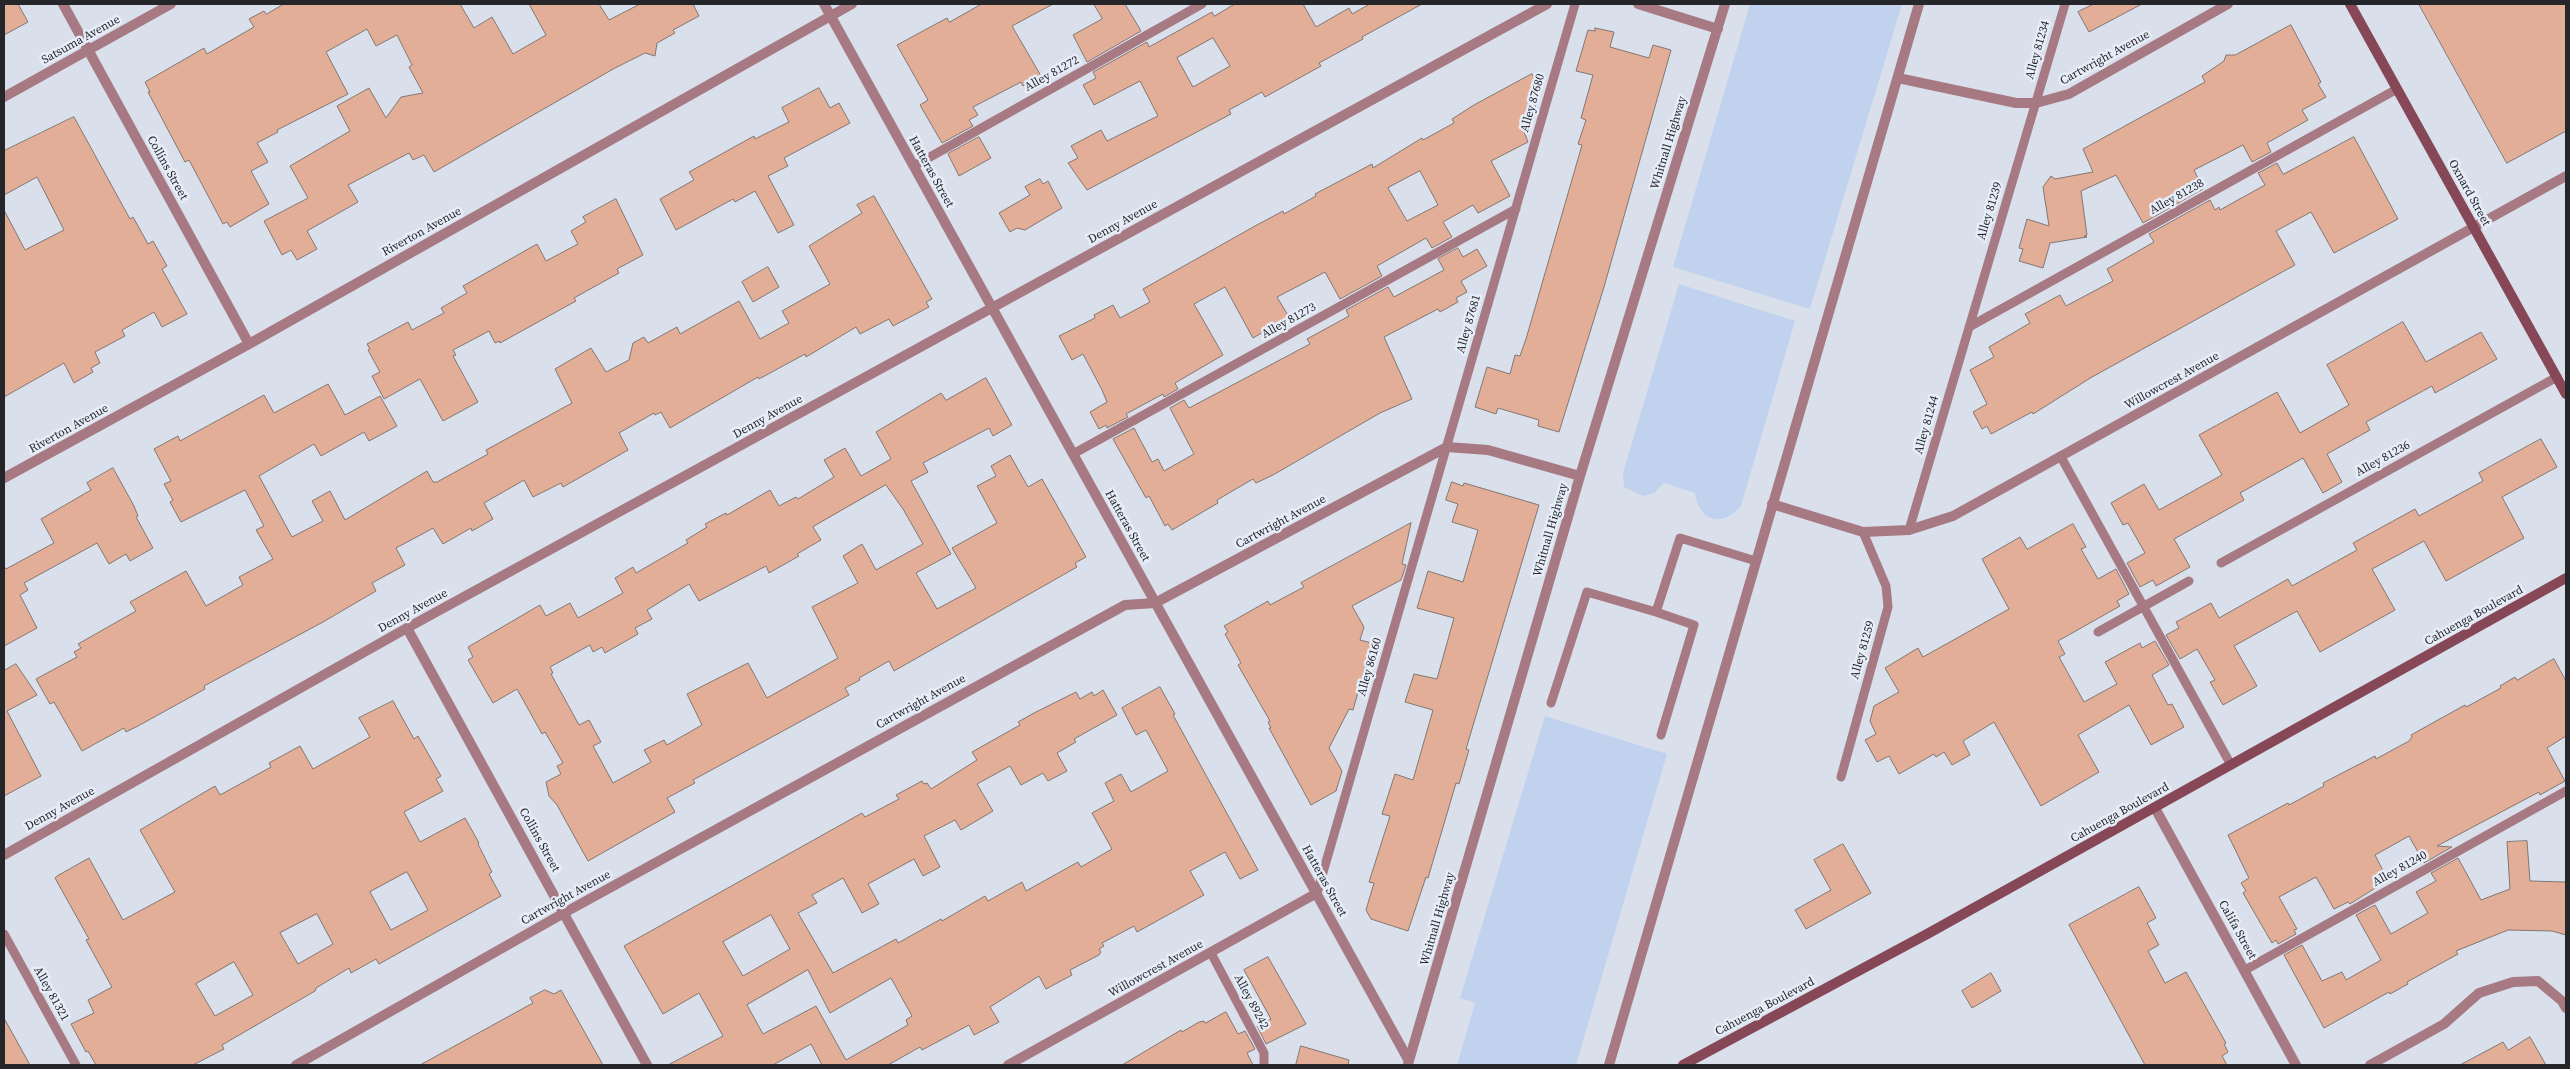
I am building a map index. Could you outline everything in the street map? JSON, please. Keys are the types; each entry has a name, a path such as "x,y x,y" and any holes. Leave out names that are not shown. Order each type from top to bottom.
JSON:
{"main road":[{"name":"Oxnard Street","path":"2350,4 2566,394"},
{"name":"Cahuenga Boulevard","path":"1683,1065 2155,808 2566,578"}],"street":[{"name":"Collins Street","path":"63,4 249,344"},
{"name":"Satsuma Avenue","path":"4,97 171,4"},
{"name":"Hatteras Street","path":"824,4 1317,893 1409,1063"},
{"name":"Riverton Avenue","path":"4,478 249,344 852,4"},
{"name":"Denny Avenue","path":"4,855 407,628 1547,4"},
{"path":"1638,4 1718,29"},
{"name":"Whitnall Highway","path":"1409,1063 1580,476 1725,4"},
{"path":"1609,1065 1919,4"},
{"name":"Cartwright Avenue","path":"1898,78 2016,103 2036,103 2069,94 2228,4"},
{"name":"Willowcrest Avenue","path":"1772,504 1863,532 1909,530 1953,516 2566,176"},
{"path":"1447,447 1488,450 1580,476"},
{"name":"Cartwright Avenue","path":"296,1065 564,913 1125,604 1155,603 1447,447"},
{"name":"Collins Street","path":"407,628 646,1065"},
{"name":"Califa Street","path":"2155,808 2296,1065"},
{"name":"Willowcrest Avenue","path":"1008,1065 1317,893"},
{"path":"2370,1065 2444,1024 2479,993 2513,982 2538,981 2562,1001 2566,1008"}],"lane":[{"name":"Alley 81272","path":"914,166 1202,4"},
{"name":"Alley 87680","path":"1516,209 1575,4"},
{"name":"Alley 81234","path":"2036,103 2065,4"},
{"name":"Alley 81238","path":"1968,327 2397,89"},
{"name":"Alley 81239","path":"1968,327 2036,103"},
{"name":"Alley 87681","path":"1447,447 1516,209"},
{"name":"Alley 81273","path":"1073,454 1516,209"},
{"name":"Alley 81244","path":"1909,530 1968,327"},
{"name":"Alley 81236","path":"2221,563 2557,376"},
{"name":"Alley 86160","path":"1317,893 1447,447"},
{"path":"2061,457 2231,765"},
{"name":"Alley 81259","path":"1841,777 1888,607 1886,586 1863,532"},
{"path":"1656,612 1680,538 1756,561"},
{"path":"2098,632 2189,581"},
{"path":"1551,703 1587,592 1656,612 1694,625 1661,735"},
{"name":"Alley 81240","path":"2245,970 2566,790"},
{"name":"Alley 81321","path":"4,934 76,1065"},
{"name":"Alley 89242","path":"1211,953 1264,1054 1264,1065"}],"shaded area":[{"path":"1750,4 1902,4 1810,309 1673,267"},
{"path":"1679,284 1795,321 1741,506 1734,513 1719,519 1712,519 1706,516 1697,503 1695,493 1664,483 1654,493 1643,496 1624,487 1623,473"},
{"path":"1545,716 1667,754 1576,1065 1457,1065 1475,1003 1460,998"}],"building":[{"path":"4,4 18,4 28,22 4,35"},
{"path":"284,4 460,4 474,28 492,17 513,54 546,35 529,4 599,4 609,20 640,4 693,4 699,16 673,30 675,33 657,43 655,56 645,53 615,68 434,172 424,155 413,160 409,153 348,185 358,202 307,231 317,249 297,260 291,250 282,255 264,221 308,198 290,166 350,131 337,106 369,88 386,118 401,97 423,93 409,67 412,65 397,35 376,46 367,29 326,52 348,94 277,130 278,132 257,143 268,162 251,171 269,204 230,227 227,222 223,224 189,160 185,162 148,92 150,92 145,82 204,48 207,54 254,27 249,19 264,11 266,14"},
{"path":"982,4 1053,4 1012,26 1041,76 1023,86 1021,82 973,107 978,115 969,120 973,126 942,143 920,105 928,100 897,45 947,18 949,22"},
{"path":"1094,4 1125,4 1141,31 1087,62 1073,35 1102,19"},
{"path":"1235,4 1303,4 1316,27 1349,8 1352,14 1370,4 1422,4 1319,63 1321,66 1265,97 1262,92 1229,110 1231,114 1087,190 1068,163 1078,158 1071,146 1101,130 1107,141 1158,116 1140,81 1094,105 1083,85 1096,78 1093,72 1147,42 1149,47 1212,12 1214,16","holes":["1213,38 1230,66 1193,87 1177,58"]},
{"path":"2094,4 2142,4 2089,32 2078,12"},
{"path":"2419,4 2566,4 2566,131 2507,163"},
{"path":"2291,25 2321,82 2318,84 2326,97 2302,110 2308,120 2267,143 2271,152 2252,162 2243,145 2194,170 2203,189 2143,223 2116,175 2081,191 2087,235 2084,236 2087,237 2050,243 2043,268 2019,261 2023,249 2019,248 2027,219 2049,226 2043,187 2051,176 2055,179 2093,172 2083,149 2205,82 2202,76 2224,61 2226,55 2235,55"},
{"path":"1595,28 1614,32 1610,47 1649,58 1653,45 1671,50 1604,287 1559,432 1538,426 1539,420 1498,408 1496,414 1475,407 1487,367 1510,374 1515,355 1520,356 1526,339 1582,145 1578,144 1586,120 1581,118 1593,75 1576,71 1588,30 1595,31"},
{"path":"1532,74 1540,89 1531,122 1522,126 1528,142 1491,161 1510,196 1478,213 1473,205 1443,222 1452,237 1432,248 1426,238 1377,266 1382,276 1340,299 1325,272 1277,297 1289,317 1253,338 1225,287 1194,304 1223,355 1175,383 1178,389 1164,397 1163,394 1126,414 1128,417 1107,428 1106,425 1099,429 1090,412 1107,402 1102,390 1083,354 1072,360 1059,336 1095,318 1094,315 1113,305 1120,318 1150,302 1143,289 1283,211 1284,214 1316,196 1315,194 1372,164 1373,168 1422,138 1423,140 1454,123 1452,119","holes":["1420,171 1438,205 1407,221 1388,188"]},
{"path":"819,88 830,108 839,103 850,123 784,158 788,166 768,176 794,225 778,233 755,191 735,202 733,199 676,230 660,199 694,180 689,172 754,136 755,139 789,122 782,108"},
{"path":"74,117 130,219 133,217 148,244 153,241 167,266 162,269 187,314 162,327 154,312 122,330 125,336 95,352 100,363 91,368 93,372 74,383 64,363 4,397 4,210 25,250 64,230 37,177 4,195 4,151"},
{"path":"979,137 991,158 959,176 948,154"},
{"path":"2354,137 2398,219 2334,253 2311,212 2276,231 2295,265 2092,377 2033,414 2032,412 1991,434 1987,426 1982,429 1973,412 1987,404 1970,370 1994,357 1989,347 2030,323 2025,314 2060,295 2066,306 2113,281 2107,269 2154,242 2149,234 2210,200 2215,210 2219,207 2220,210 2265,185 2258,173 2277,163 2283,174"},
{"path":"1040,179 1043,184 1048,181 1062,208 1025,230 1017,228 1010,232 999,213 1030,195 1025,187"},
{"path":"874,196 932,299 926,302 929,307 893,326 889,319 860,334 856,327 806,357 805,354 759,379 758,377 670,428 661,412 655,415 654,413 619,433 628,450 563,487 561,483 533,497 524,480 484,503 493,519 472,531 471,528 443,544 433,528 396,548 405,565 372,583 376,591 323,622 204,686 205,689 126,732 124,728 82,751 54,702 50,704 36,679 77,657 74,652 81,648 78,644 136,611 130,602 186,571 206,606 243,585 239,577 273,559 256,530 264,526 245,490 181,522 170,502 173,500 164,484 171,481 154,449 178,436 180,441 264,395 274,413 328,384 345,415 380,396 397,426 369,441 364,432 321,456 314,444 259,476 292,537 323,521 312,501 330,491 345,520 427,471 433,482 437,482 488,454 486,450 572,403 555,369 591,348 606,372 629,360 633,343 644,337 648,343 677,327 680,334 739,301 760,339 789,323 782,311 830,284 809,246 862,213 857,205"},
{"path":"616,199 643,255 617,269 619,273 574,298 576,301 500,343 499,341 495,343 489,331 453,350 456,355 453,356 478,402 443,421 420,379 384,399 372,376 380,372 368,350 370,349 367,344 408,322 412,330 444,313 441,308 467,293 463,286 537,244 546,261 578,244 571,231 586,222 583,217"},
{"path":"1458,248 1463,257 1477,249 1487,266 1461,281 1467,292 1456,298 1458,302 1440,312 1438,309 1384,337 1412,399 1380,413 1273,475 1256,483 1253,479 1217,500 1218,503 1172,530 1168,524 1165,526 1149,496 1146,498 1113,439 1134,428 1152,462 1158,459 1164,471 1194,454 1170,408 1184,400 1189,408 1310,344 1307,339 1349,316 1346,310 1388,287 1394,297 1444,270 1438,259"},
{"path":"768,267 779,287 753,302 742,282"},
{"path":"2403,322 2426,362 2481,332 2497,359 2435,393 2432,386 2366,422 2370,430 2327,454 2342,482 2323,493 2303,458 2240,493 2244,500 2174,539 2190,567 2156,586 2153,580 2140,587 2127,563 2145,553 2128,523 2123,525 2111,503 2144,484 2159,510 2222,475 2199,435 2277,392 2300,433 2349,405 2327,365"},
{"path":"986,378 1012,425 993,436 989,428 923,463 928,472 911,481 951,554 916,573 937,609 976,588 952,548 997,523 977,486 996,476 991,466 1010,455 1028,487 1042,479 1086,557 1075,563 1077,567 894,671 889,661 859,678 860,680 845,688 849,695 693,780 695,783 667,798 675,812 588,861 557,805 549,796 546,782 561,774 557,766 563,763 545,732 542,734 517,689 493,703 468,660 473,657 468,647 540,605 546,616 570,603 578,618 623,593 615,578 633,567 636,573 688,543 686,540 707,527 705,524 726,513 727,515 770,490 779,506 796,497 798,499 834,477 824,460 845,448 861,476 891,459 876,432 941,393 946,400","holes":["886,485 903,509 923,544 876,570 862,544 843,556 858,583 812,607 838,658 767,698 748,663 687,694 702,725 667,745 664,740 644,750 651,762 613,783 593,746 601,742 589,720 579,725 551,674 553,673 550,667 590,645 593,652 602,647 605,653 638,634 635,628 652,619 647,610 689,584 699,601 766,566 769,573 799,556 797,554 821,540 813,527"]},
{"path":"2541,439 2557,467 2502,497 2524,538 2446,581 2424,541 2372,569 2395,610 2320,652 2297,611 2234,646 2257,686 2223,705 2210,682 2215,680 2197,649 2180,659 2166,635 2179,628 2176,622 2211,603 2219,618 2288,579 2292,586 2357,550 2353,543 2415,509 2419,516 2483,481 2479,473"},
{"path":"113,468 134,506 138,516 136,517 153,548 130,561 126,554 109,564 97,543 24,583 28,590 20,595 37,628 4,646 4,566 6,569 54,543 41,519 91,490 87,483"},
{"path":"1452,482 1463,486 1464,483 1539,505 1466,749 1469,750 1459,784 1456,783 1428,878 1426,877 1408,931 1371,919 1366,910 1374,883 1369,882 1390,816 1382,814 1395,774 1413,780 1433,710 1405,702 1414,674 1437,679 1454,618 1417,608 1428,571 1463,582 1478,530 1452,522 1458,504 1446,500"},
{"path":"1411,523 1402,564 1406,565 1401,580 1352,606 1364,627 1360,640 1379,645 1373,666 1366,664 1353,710 1349,709 1329,748 1342,771 1336,791 1311,805 1269,728 1271,728 1268,722 1270,721 1238,665 1241,663 1225,634 1228,632 1224,626 1268,601 1270,605 1304,587 1301,583"},
{"path":"2073,524 2086,547 2081,549 2098,579 2116,569 2129,594 2117,601 2120,606 2058,641 2065,654 2059,657 2084,702 2117,684 2105,662 2140,643 2142,648 2155,641 2169,665 2152,675 2168,705 2172,704 2184,727 2151,745 2129,705 2078,735 2099,772 2041,806 1994,722 1963,741 1970,755 1952,765 1944,752 1936,757 1934,754 1899,774 1889,756 1877,762 1865,740 1876,734 1870,721 1874,706 1899,692 1885,668 1918,648 1923,657 2009,609 1982,559 2020,537 2027,549"},
{"path":"2554,659 2566,681 2566,736 2547,748 2565,781 2540,795 2539,792 2437,846 2452,847 2424,863 2409,836 2375,855 2388,880 2350,904 2348,902 2334,909 2316,877 2279,897 2297,929 2294,930 2296,934 2278,944 2276,940 2272,943 2243,893 2246,891 2241,883 2249,878 2228,835 2288,803 2289,805 2324,786 2323,783 2375,756 2376,759 2409,741 2412,737 2411,735 2465,705 2466,707 2501,688 2500,686 2515,677 2517,680"},
{"path":"16,664 37,695 7,711 41,776 4,796 4,671"},
{"path":"1160,687 1175,714 1173,715 1258,870 1240,879 1225,852 1190,871 1204,895 1137,932 1134,926 1102,943 1104,946 1099,949 1101,952 1099,955 1070,970 1072,975 1046,989 1039,976 990,1007 999,1022 974,1035 969,1025 922,1050 920,1047 888,1065 822,1065 811,1044 773,1065 668,1065 723,1036 699,993 663,1014 624,946 862,813 865,817 899,799 896,795 922,781 924,784 927,783 931,789 977,760 972,752 1020,725 1018,722 1034,713 1076,692 1080,699 1092,692 1094,696 1103,690 1117,715 1074,739 1076,742 1057,753 1067,771 1048,781 1043,773 1021,785 1010,766 977,784 993,811 961,830 955,820 924,836 940,867 923,876 914,859 868,884 879,904 862,913 843,878 812,895 817,903 798,913 833,973 896,939 898,943 941,919 942,921 985,896 988,901 1022,882 1026,891 1078,862 1081,867 1112,849 1092,813 1114,801 1105,783 1121,774 1131,792 1168,771 1146,730 1136,735 1122,708","holes":["771,915 790,949 743,976 723,942","808,970 830,1013 891,978 912,1016 906,1020 908,1025 846,1060 816,1006 763,1034 747,1005"]},
{"path":"393,701 414,739 418,736 441,776 436,779 443,791 404,812 420,842 465,818 479,843 492,872 489,874 501,896 379,964 376,959 351,973 349,968 316,988 315,991 222,1045 224,1049 193,1065 96,1065 88,1051 86,1052 71,1024 94,1013 88,1000 112,987 86,940 89,939 55,878 89,858 123,920 175,892 140,830 215,786 220,795 271,767 269,763 300,746 313,769 370,737 359,718","holes":["407,872 428,910 391,930 370,892","317,914 333,944 298,964 280,933","234,962 253,995 215,1016 196,984"]},
{"path":"2527,841 2530,881 2566,882 2566,935 2552,931 2508,930 2456,951 2458,954 2407,982 2408,984 2390,994 2389,992 2324,1028 2284,955 2302,945 2322,981 2342,972 2346,980 2381,960 2356,915 2375,905 2391,934 2428,913 2416,892 2436,881 2431,873 2458,858 2481,900 2510,889 2507,842"},
{"path":"1843,844 1871,893 1806,929 1795,910 1831,890 1814,860"},
{"path":"2139,887 2156,918 2147,923 2159,945 2148,951 2165,983 2186,972 2226,1043 2224,1044 2228,1052 2222,1056 2227,1065 2145,1065 2069,925"},
{"path":"1268,957 1306,1024 1266,1044 1257,1026 1271,1019 1244,970"},
{"path":"1991,973 2001,991 1972,1008 1962,991"},
{"path":"545,990 554,994 561,990 603,1065 420,1065 533,1003 530,998"},
{"path":"1226,1012 1238,1034 1245,1031 1255,1049 1247,1053 1253,1065 1122,1065 1181,1030 1182,1032 1199,1022 1204,1021 1205,1023"},
{"path":"4,1018 30,1065 4,1065"},
{"path":"2530,1037 2546,1065 2460,1065 2503,1042 2508,1050"},
{"path":"1301,1046 1349,1060 1348,1065 1296,1065"}]}
